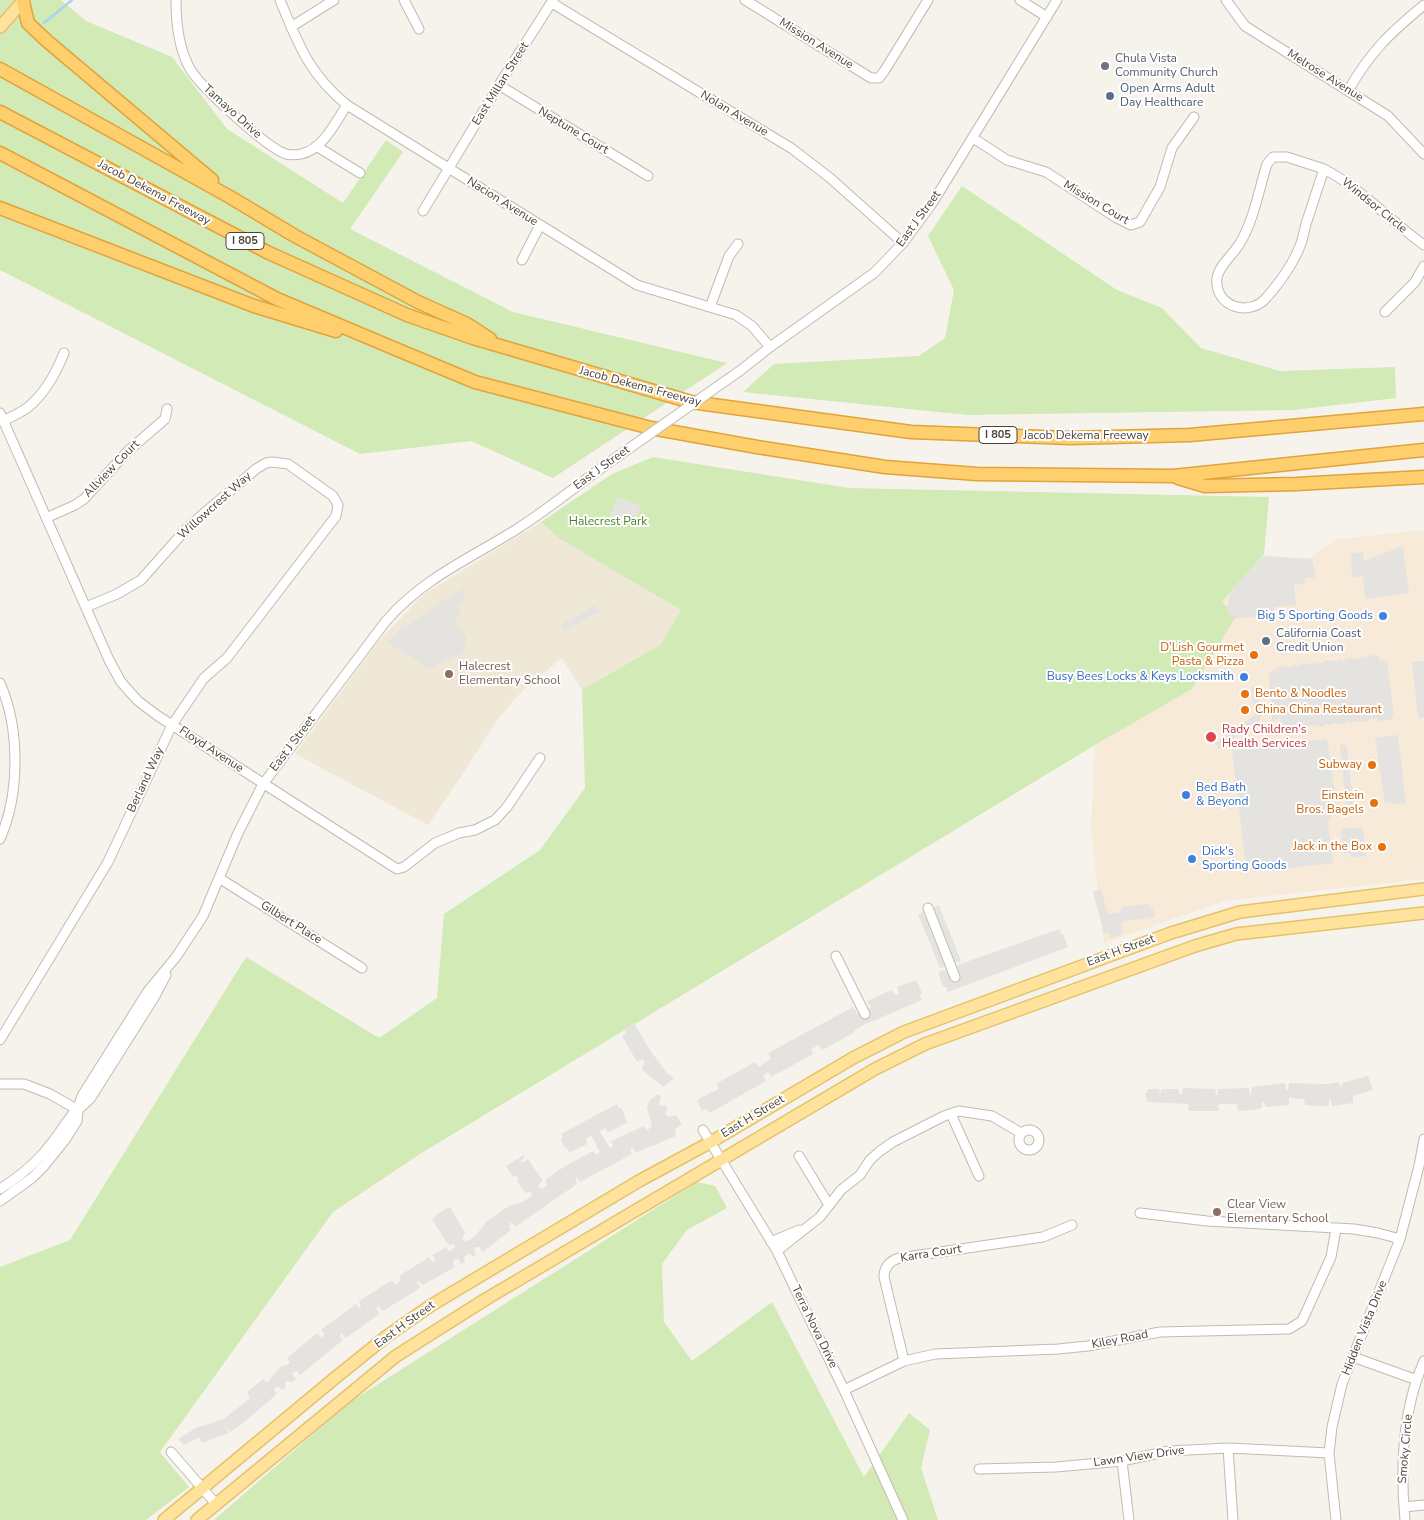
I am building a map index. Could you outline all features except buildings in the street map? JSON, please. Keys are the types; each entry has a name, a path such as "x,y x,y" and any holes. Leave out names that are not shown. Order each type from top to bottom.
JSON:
{"highway":[{"path":"20,1 28,23 47,41 230,197"},
{"path":"0,69 230,197 294,236 409,298 467,324 501,346"},
{"name":"Jacob Dekema Freeway","path":"0,112 269,253 407,315 501,346 691,402 911,432 1070,438 1180,435 1424,414"},
{"path":"0,153 277,299 475,382 651,428 885,467 977,474 1173,476 1424,450"},
{"path":"0,208 254,306 398,350"},
{"path":"1173,476 1205,486 1296,484 1424,477"}],"main road":[{"path":"0,27 20,1"},
{"name":"East H Street","path":"164,1520 328,1383 387,1336 430,1306 639,1181 711,1142 853,1058 904,1032 1178,930 1240,912 1424,889"},
{"name":"East H Street","path":"197,1520 396,1356 486,1299 875,1069 925,1044 1195,946 1236,934 1424,913"}],"street":[{"name":"Tamayo Drive","path":"176,0 177,20 184,56 194,76 208,92 252,132 286,154 300,154 316,146"},
{"name":"Nacion Avenue","path":"280,0 301,50 311,67 328,88 347,104 637,285 736,316 759,332 770,347"},
{"path":"291,27 334,0"},
{"path":"404,0 419,29"},
{"name":"Mission Avenue","path":"745,0 872,78 879,78 886,70 928,0"},
{"path":"1020,0 1047,17"},
{"name":"East J Street","path":"0,1189 37,1161 68,1120 90,1099 208,908 238,833 263,784 366,645 395,611 419,590 451,567 520,527 874,273 903,243 923,218 1057,0"},
{"name":"Melrose Avenue","path":"1226,0 1245,26 1388,116 1424,154"},
{"name":"East Millan Street","path":"424,211 552,1"},
{"name":"Nolan Avenue","path":"552,1 791,148 829,177 903,243"},
{"path":"1348,91 1374,52 1397,27 1424,6"},
{"name":"Neptune Court","path":"499,86 648,176"},
{"path":"347,104 323,140 316,146 360,173"},
{"name":"Mission Court","path":"973,138 1007,160 1046,172 1115,217 1132,225 1140,222 1147,210 1160,186 1172,148 1194,117"},
{"name":"Windsor Circle","path":"1324,169 1300,246 1282,278 1267,298 1259,304 1245,309 1230,304 1222,297 1218,288 1218,273 1240,243 1267,164 1273,157 1287,157 1324,169 1342,179 1369,199 1408,234 1424,244"},
{"path":"522,260 540,225"},
{"path":"710,307 728,256 738,244"},
{"path":"1385,312 1415,282 1424,266"},
{"path":"2,417 26,409 36,400 56,373 64,353"},
{"name":"Allview Court","path":"46,518 84,499 128,451 165,419 167,409"},
{"name":"Floyd Avenue","path":"2,417 109,660 121,682 138,701 172,725 397,869 435,843 459,833 475,830 495,820 507,807 540,758"},
{"name":"Willowcrest Way","path":"86,607 118,594 141,580 188,527 256,469 266,463 288,464 332,496 338,505 336,516"},
{"name":"Berland Way","path":"0,1040 108,862 172,725 204,678 227,658 336,516"},
{"path":"0,683 14,732 14,740 13,797 0,839"},
{"name":"Gilbert Place","path":"219,878 362,968"},
{"path":"928,908 955,977"},
{"path":"836,956 865,1014"},
{"path":"0,1084 24,1084 50,1094 78,1110"},
{"name":"East J Street","path":"0,1200 26,1183 44,1166 65,1140 77,1121 78,1110"},
{"path":"777,1252 820,1217 841,1190 860,1175 870,1160 880,1150 950,1114 959,1111 992,1116 1021,1133"},
{"path":"950,1114 979,1176"},
{"name":"Terra Nova Drive","path":"703,1130 777,1252 844,1390 903,1520"},
{"name":"Hidden Vista Drive","path":"1336,1520 1329,1453 1334,1418 1342,1384 1400,1240 1419,1166 1424,1138"},
{"path":"799,1156 829,1205"},
{"path":"1140,1214 1207,1221 1367,1230 1400,1240"},
{"path":"770,1242 811,1225"},
{"name":"Karra Court","path":"904,1361 884,1277 885,1271 891,1262 899,1258 1043,1237 1072,1225"},
{"name":"Kiley Road","path":"844,1390 904,1361 935,1354 1084,1347 1160,1332 1289,1329 1296,1326 1302,1320 1316,1292 1331,1258 1336,1229"},
{"path":"1353,1357 1417,1380"},
{"name":"Smoky Circle","path":"1405,1520 1402,1486 1404,1445 1409,1412 1424,1361"},
{"path":"1228,1448 1233,1520"},
{"name":"Lawn View Drive","path":"979,1469 1056,1467 1122,1461 1169,1450 1228,1448 1329,1453"},
{"path":"171,1452 216,1504"},
{"path":"1122,1461 1129,1520"},
{"path":"1404,1507 1424,1505"}],"shaded area":[{"path":"617,497 641,506 634,525 610,516"},
{"name":"Halecrest Elementary School","path":"541,522 560,539 681,610 661,644 582,690 562,658 523,690 498,719 428,825 295,754 378,642 423,595"},
{"path":"1424,530 1424,879 1224,901 1104,943 1091,829 1095,745 1192,689 1222,603 1264,554 1304,561 1338,539"},
{"path":"1403,546 1409,593 1365,599 1363,576 1352,577 1351,554 1363,552 1364,561"},
{"path":"1263,556 1312,559 1316,577 1305,578 1306,583 1294,585 1296,605 1274,607 1274,616 1236,618 1227,613 1230,593 1235,592 1232,589"},
{"path":"464,587 463,601 457,605 461,614 454,620 467,637 464,652 429,669 388,643 404,625 408,626"},
{"path":"595,605 599,612 564,631 561,625"},
{"path":"1370,655 1379,656 1379,660 1387,661 1394,717 1389,720 1378,721 1377,718 1373,720 1372,718 1366,722 1355,721 1351,723 1349,721 1344,724 1333,723 1329,725 1327,723 1322,727 1311,725 1299,730 1270,733 1268,729 1270,727 1281,725 1280,717 1272,722 1270,673 1280,666 1292,667 1296,664 1298,667 1303,663 1313,665 1325,660 1337,661 1340,659 1342,662 1348,658 1359,659 1363,656 1365,659"},
{"path":"1424,661 1424,717 1420,719 1418,716 1412,663"},
{"path":"1257,685 1261,716 1259,721 1219,749 1215,743 1255,715 1251,687"},
{"path":"1398,735 1406,803 1391,804 1390,802 1385,803 1375,738"},
{"path":"1327,739 1336,799 1330,801 1332,816 1328,823 1334,863 1261,871 1260,864 1246,867 1232,750"},
{"path":"1340,745 1347,745 1353,804 1346,805"},
{"path":"1363,828 1366,856 1351,858 1350,853 1343,853 1341,829"},
{"path":"1101,889 1108,914 1120,912 1122,907 1149,904 1150,909 1153,909 1155,917 1124,921 1122,923 1123,933 1110,939 1109,933 1104,933 1093,892"},
{"path":"939,905 961,961 940,968 918,914"},
{"path":"1059,929 1068,947 948,992 946,987 943,987 938,972"},
{"path":"916,980 922,993 919,995 922,1000 864,1025 822,1050 819,1045 811,1049 813,1054 771,1077 768,1072 763,1075 766,1081 710,1113 707,1109 702,1111 697,1101 719,1089 716,1084 755,1062 759,1067 771,1059 768,1053 853,1007 857,1013 870,1008 867,1001 892,990 895,995 899,994 897,987"},
{"path":"634,1023 666,1072 674,1078 663,1087 642,1070 645,1062 642,1059 637,1062 622,1036 626,1033 624,1028"},
{"path":"1368,1076 1373,1090 1353,1096 1353,1103 1332,1106 1331,1100 1329,1100 1329,1106 1319,1106 1305,1105 1304,1099 1289,1098 1289,1105 1266,1107 1264,1102 1262,1102 1262,1108 1253,1110 1238,1111 1237,1104 1219,1104 1219,1111 1189,1111 1188,1104 1147,1102 1145,1094 1148,1089 1159,1089 1160,1094 1162,1089 1178,1089 1180,1095 1183,1088 1215,1089 1216,1095 1218,1095 1218,1089 1249,1088 1249,1093 1251,1094 1252,1087 1285,1083 1288,1090 1289,1083 1327,1084 1339,1082 1342,1089 1342,1083"},
{"path":"656,1095 659,1095 661,1098 659,1105 666,1106 668,1109 665,1112 666,1115 668,1117 676,1115 682,1124 675,1129 676,1136 635,1153 634,1149 631,1148 632,1154 580,1182 575,1177 577,1184 515,1227 510,1223 511,1230 483,1252 479,1247 475,1247 476,1255 473,1257 470,1254 467,1255 464,1257 465,1262 461,1264 458,1259 454,1260 455,1267 423,1285 418,1281 417,1283 420,1288 383,1311 376,1307 379,1314 346,1338 341,1333 340,1337 343,1340 300,1375 297,1371 294,1372 292,1374 296,1379 292,1382 286,1381 286,1388 282,1390 276,1387 274,1390 277,1394 238,1427 230,1432 226,1428 229,1433 202,1443 199,1437 184,1445 178,1439 196,1428 224,1419 250,1398 247,1392 263,1379 268,1382 275,1372 290,1363 287,1358 317,1333 323,1337 324,1334 321,1330 356,1304 361,1308 359,1301 392,1280 395,1285 401,1281 399,1276 429,1257 434,1262 435,1259 432,1255 446,1247 449,1251 452,1250 455,1247 454,1244 448,1245 432,1219 437,1216 436,1214 450,1207 465,1233 462,1238 466,1242 475,1236 487,1221 504,1209 523,1202 532,1196 531,1191 525,1193 517,1181 516,1175 513,1177 506,1166 524,1155 525,1157 520,1162 528,1159 543,1181 538,1185 542,1189 547,1185 545,1180 565,1166 593,1151 596,1155 600,1152 590,1136 586,1139 587,1144 569,1153 561,1140 563,1138 561,1134 617,1104 619,1108 622,1108 627,1123 608,1132 605,1128 601,1130 600,1132 610,1148 613,1146 611,1141 644,1126 647,1131 652,1126 647,1108 649,1101"}],"green space":[{"path":"0,0 61,0 86,21 172,57 227,129 343,203 386,140 403,152 350,229 513,312 727,363 553,478 471,441 360,454 0,270"},
{"path":"962,186 1117,290 1162,308 1201,348 1280,371 1395,367 1396,398 1294,410 967,415 743,392 774,364 919,356 945,338 954,290 928,236"},
{"name":"Halecrest Park","path":"653,457 849,488 1269,497 1264,554 1222,602 1236,616 1192,689 1095,745 420,1154 333,1212 160,1452 189,1487 146,1520 0,1520 0,1267 70,1240 246,957 379,1038 437,998 444,914 540,850 585,788 582,690 661,644 681,610 560,539 541,522 612,474"},
{"path":"697,1182 715,1186 727,1208 687,1230 662,1264 664,1322 692,1361 772,1302 864,1477 909,1413 930,1430 921,1468 938,1520 214,1520 350,1402"}],"waterway":[{"path":"44,23 72,0"}],"place":[{"name":"Chula Vista Community Church","path":"1105,66"},
{"name":"Open Arms Adult Day Healthcare","path":"1110,96"},
{"name":"Big 5 Sporting Goods","path":"1383,616"},
{"name":"California Coast Credit Union","path":"1266,641"},
{"name":"D'Lish Gourmet Pasta & Pizza","path":"1254,655"},
{"name":"Halecrest Elementary School","path":"449,674"},
{"name":"Busy Bees Locks & Keys Locksmith","path":"1244,677"},
{"name":"Bento & Noodles","path":"1245,694"},
{"name":"China China Restaurant","path":"1245,710"},
{"name":"Rady Children's Health Services","path":"1211,737"},
{"name":"Subway","path":"1372,765"},
{"name":"Bed Bath & Beyond","path":"1186,795"},
{"name":"Einstein Bros. Bagels","path":"1374,803"},
{"name":"Jack in the Box","path":"1382,847"},
{"name":"Dick's Sporting Goods","path":"1192,859"},
{"name":"Clear View Elementary School","path":"1217,1212"}]}
